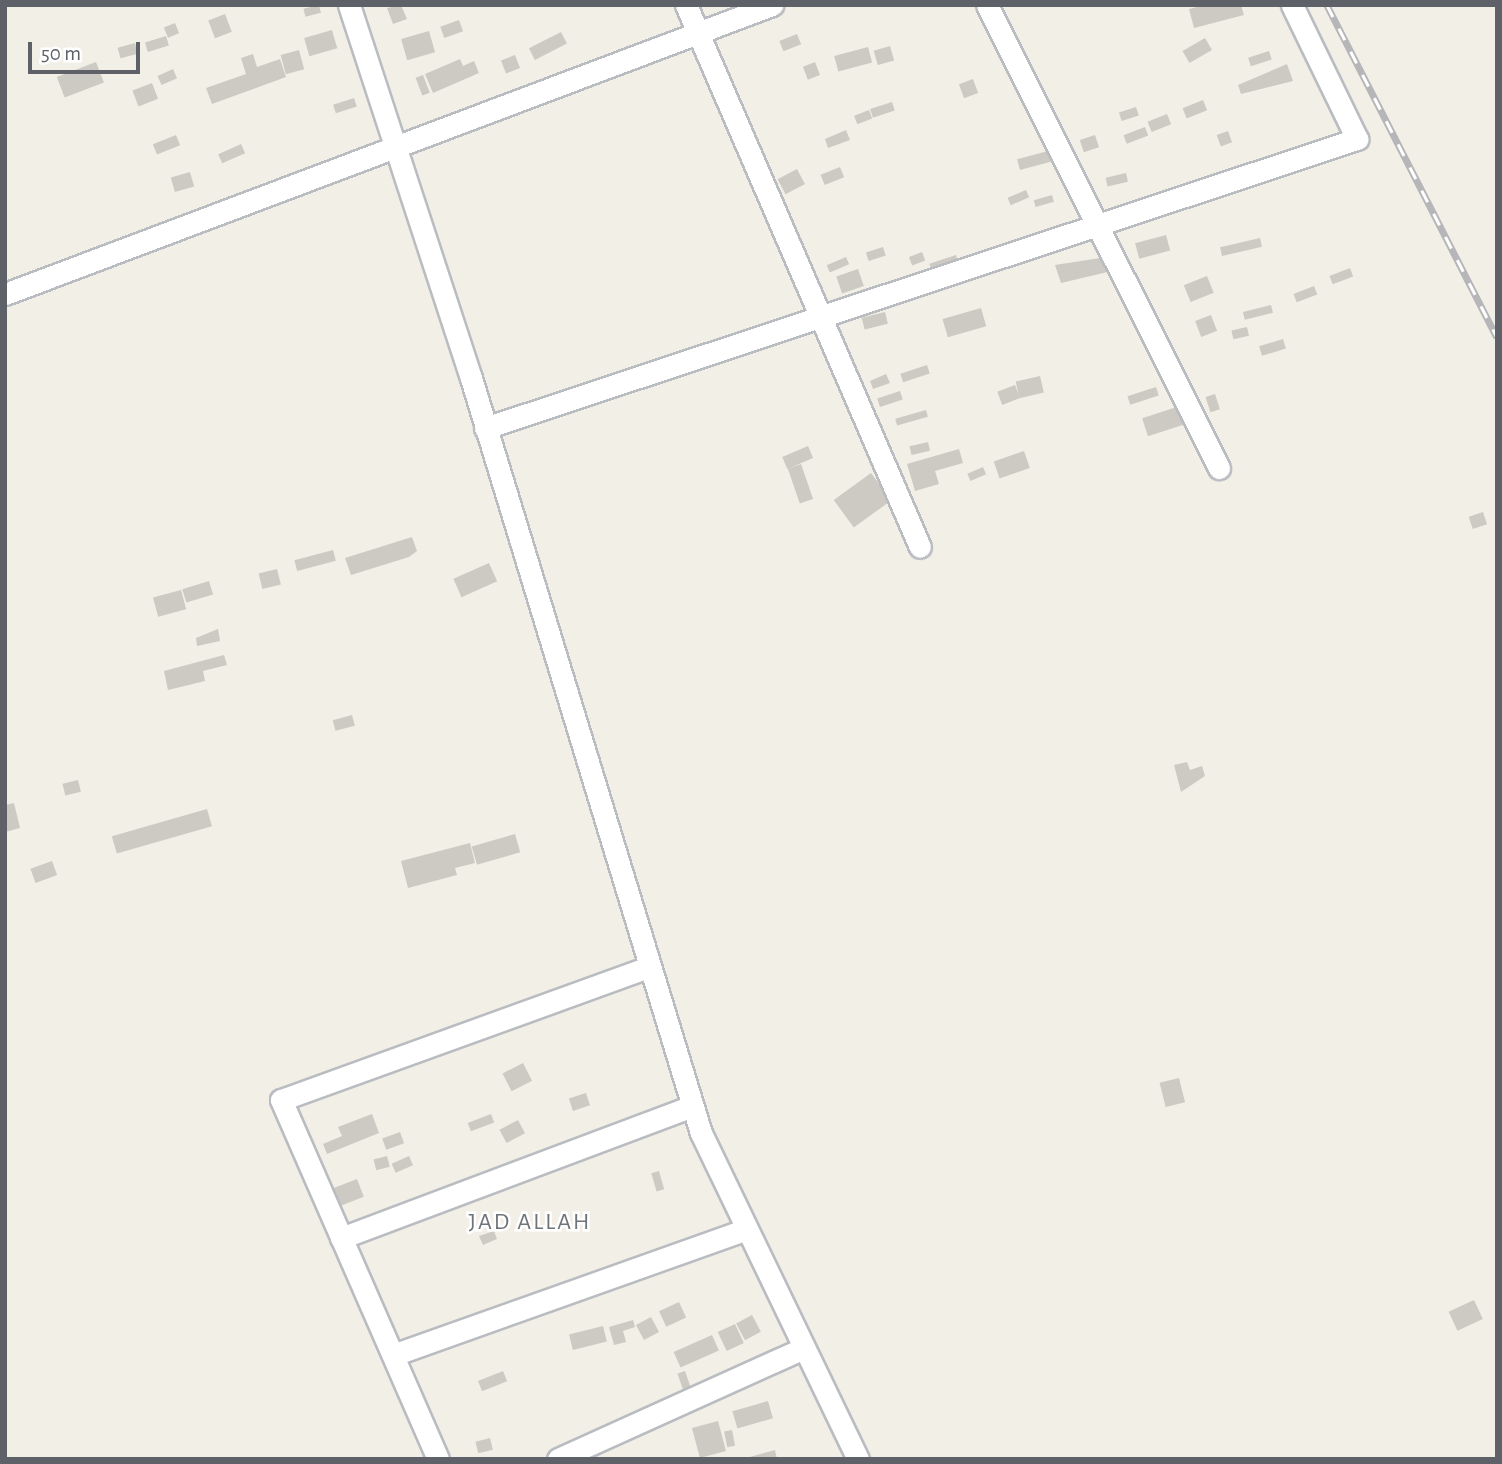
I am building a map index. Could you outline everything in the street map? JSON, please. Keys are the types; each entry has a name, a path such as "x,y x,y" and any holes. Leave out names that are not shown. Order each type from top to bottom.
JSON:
{"street":[{"path":"349,5 485,428 692,1106 745,1230 858,1459"},
{"path":"686,5 823,316 920,547"},
{"path":"5,294 394,142 772,5"},
{"path":"987,5 1219,468"},
{"path":"485,428 1357,139 1292,5"},
{"path":"438,1459 281,1100 648,967"},
{"path":"341,1238 692,1106"},
{"path":"393,1355 745,1230"},
{"path":"558,1459 802,1349"}],"building":[{"path":"319,5 321,13 305,17 303,9"},
{"path":"401,5 407,19 393,24 387,8"},
{"path":"1205,5 1241,5 1244,15 1194,28 1189,9"},
{"path":"225,14 232,32 215,38 208,20"},
{"path":"459,20 463,31 444,38 440,27"},
{"path":"175,23 179,33 168,38 164,27"},
{"path":"332,30 337,48 309,56 304,38"},
{"path":"429,31 435,52 407,60 401,39"},
{"path":"561,32 567,44 535,60 529,48"},
{"path":"797,34 801,44 784,51 779,41"},
{"path":"166,36 169,46 148,52 145,42"},
{"path":"1205,38 1212,50 1189,63 1182,51"},
{"path":"135,43 138,54 120,58 118,48"},
{"path":"890,46 894,60 878,65 874,51"},
{"path":"868,47 872,62 838,72 834,56"},
{"path":"299,50 304,69 286,74 281,55"},
{"path":"1269,51 1272,60 1251,66 1248,58"},
{"path":"253,54 257,67 280,59 286,77 212,104 206,88 246,74 241,58"},
{"path":"515,55 520,68 506,73 501,60"},
{"path":"460,59 463,66 474,61 479,73 433,93 425,74"},
{"path":"96,62 104,83 65,98 57,77"},
{"path":"815,62 820,75 808,80 803,67"},
{"path":"1287,64 1293,81 1241,94 1238,85"},
{"path":"173,69 177,78 162,85 157,76"},
{"path":"423,75 430,93 422,96 416,78"},
{"path":"973,79 978,93 964,98 959,84"},
{"path":"152,83 158,99 138,106 132,91"},
{"path":"354,98 357,107 336,113 333,105"},
{"path":"1203,100 1207,110 1187,118 1183,108"},
{"path":"892,102 895,111 873,118 870,109"},
{"path":"1136,107 1139,116 1122,121 1119,113"},
{"path":"869,110 872,118 857,124 854,116"},
{"path":"1167,114 1171,124 1152,132 1148,122"},
{"path":"1145,127 1148,135 1127,144 1124,135"},
{"path":"846,130 850,140 828,148 825,139"},
{"path":"1228,131 1232,142 1221,146 1217,135"},
{"path":"176,135 180,145 157,155 153,144"},
{"path":"1095,135 1099,147 1084,152 1080,140"},
{"path":"241,144 245,153 222,163 218,154"},
{"path":"1048,151 1051,162 1020,170 1017,159"},
{"path":"840,167 844,177 825,185 821,175"},
{"path":"797,169 805,184 786,194 778,179"},
{"path":"190,172 194,186 175,192 171,178"},
{"path":"1126,173 1128,182 1108,186 1106,178"},
{"path":"1026,190 1029,197 1011,205 1008,198"},
{"path":"1052,195 1054,202 1036,207 1034,200"},
{"path":"1166,235 1170,250 1139,259 1135,243"},
{"path":"1260,238 1262,247 1222,256 1220,247"},
{"path":"883,247 886,256 869,261 866,253"},
{"path":"922,252 925,260 912,265 909,257"},
{"path":"956,255 959,264 932,272 929,264"},
{"path":"1113,256 1116,270 1061,283 1055,265"},
{"path":"846,257 849,264 830,273 827,265"},
{"path":"1350,268 1353,276 1333,284 1329,276"},
{"path":"858,269 864,286 842,294 836,276"},
{"path":"1207,276 1214,293 1191,302 1184,285"},
{"path":"1314,286 1317,294 1297,302 1293,294"},
{"path":"1271,305 1273,313 1245,320 1243,312"},
{"path":"981,308 986,326 948,337 943,319"},
{"path":"885,312 888,324 865,329 862,318"},
{"path":"1211,315 1217,331 1201,337 1195,321"},
{"path":"1247,327 1249,336 1233,339 1231,331"},
{"path":"1283,339 1286,349 1262,356 1259,346"},
{"path":"927,365 930,374 903,382 900,374"},
{"path":"886,374 890,383 873,389 870,381"},
{"path":"1040,376 1044,393 1019,398 1016,382"},
{"path":"1015,385 1020,398 1002,405 997,392"},
{"path":"1156,387 1159,396 1130,405 1127,396"},
{"path":"900,391 903,400 880,407 877,398"},
{"path":"1215,394 1220,409 1210,412 1205,397"},
{"path":"1183,405 1189,423 1148,436 1142,418"},
{"path":"926,410 928,417 897,426 895,419"},
{"path":"928,442 930,451 912,455 909,446"},
{"path":"808,446 813,458 787,469 782,457"},
{"path":"959,449 963,463 935,471 939,484 915,491 907,464"},
{"path":"1024,451 1030,468 1000,478 994,461"},
{"path":"801,464 813,499 800,504 788,469"},
{"path":"983,467 986,474 970,481 967,474"},
{"path":"871,473 891,501 854,528 834,500"},
{"path":"1483,512 1487,524 1473,529 1469,517"},
{"path":"412,537 417,551 409,557 351,575 345,558"},
{"path":"333,550 336,561 297,571 294,560"},
{"path":"489,563 497,581 462,597 453,579"},
{"path":"277,569 281,585 262,589 259,574"},
{"path":"209,581 213,594 186,603 182,589"},
{"path":"181,590 186,609 158,617 153,598"},
{"path":"218,629 220,641 197,646 196,638"},
{"path":"224,655 227,665 203,671 205,681 168,690 164,671"},
{"path":"352,715 355,726 336,731 333,720"},
{"path":"1187,762 1190,770 1202,766 1205,776 1181,792 1174,765"},
{"path":"78,780 81,792 65,796 62,784"},
{"path":"14,803 20,828 5,832 5,805"},
{"path":"207,809 212,826 117,854 112,836"},
{"path":"515,834 520,852 477,865 472,846"},
{"path":"470,843 475,863 455,868 457,875 408,888 401,861"},
{"path":"52,861 57,875 36,883 30,869"},
{"path":"523,1063 532,1081 512,1091 503,1073"},
{"path":"1179,1078 1185,1102 1166,1107 1160,1083"},
{"path":"586,1093 590,1105 573,1111 569,1099"},
{"path":"372,1114 379,1133 327,1154 323,1144 342,1136 338,1127"},
{"path":"491,1114 494,1122 471,1131 468,1123"},
{"path":"518,1120 525,1133 507,1143 499,1130"},
{"path":"400,1132 404,1143 386,1150 382,1138"},
{"path":"387,1156 390,1167 376,1170 373,1160"},
{"path":"409,1156 413,1165 396,1173 392,1164"},
{"path":"659,1171 664,1189 657,1191 651,1173"},
{"path":"357,1179 364,1197 337,1207 330,1189"},
{"path":"494,1231 497,1239 483,1245 479,1236"},
{"path":"1474,1300 1483,1319 1457,1331 1449,1312"},
{"path":"679,1302 686,1317 666,1327 659,1311"},
{"path":"752,1315 761,1332 745,1340 736,1323"},
{"path":"651,1317 659,1332 644,1340 636,1325"},
{"path":"633,1320 635,1327 623,1331 626,1342 614,1345 609,1327"},
{"path":"735,1324 744,1343 727,1351 718,1332"},
{"path":"603,1326 607,1342 573,1350 569,1334"},
{"path":"712,1335 719,1351 681,1368 674,1352"},
{"path":"503,1371 507,1381 482,1391 478,1381"},
{"path":"685,1371 692,1391 684,1393 677,1374"},
{"path":"768,1401 773,1418 737,1429 732,1411"},
{"path":"718,1421 726,1451 700,1458 692,1428"},
{"path":"732,1430 735,1446 727,1447 724,1432"},
{"path":"490,1438 493,1450 478,1453 475,1442"},
{"path":"775,1450 777,1459 746,1459 746,1458"}],"railway":[{"path":"1327,5 1497,337"}],"district":[{"name":"JAD ALLAH","path":"530,1223"}]}
